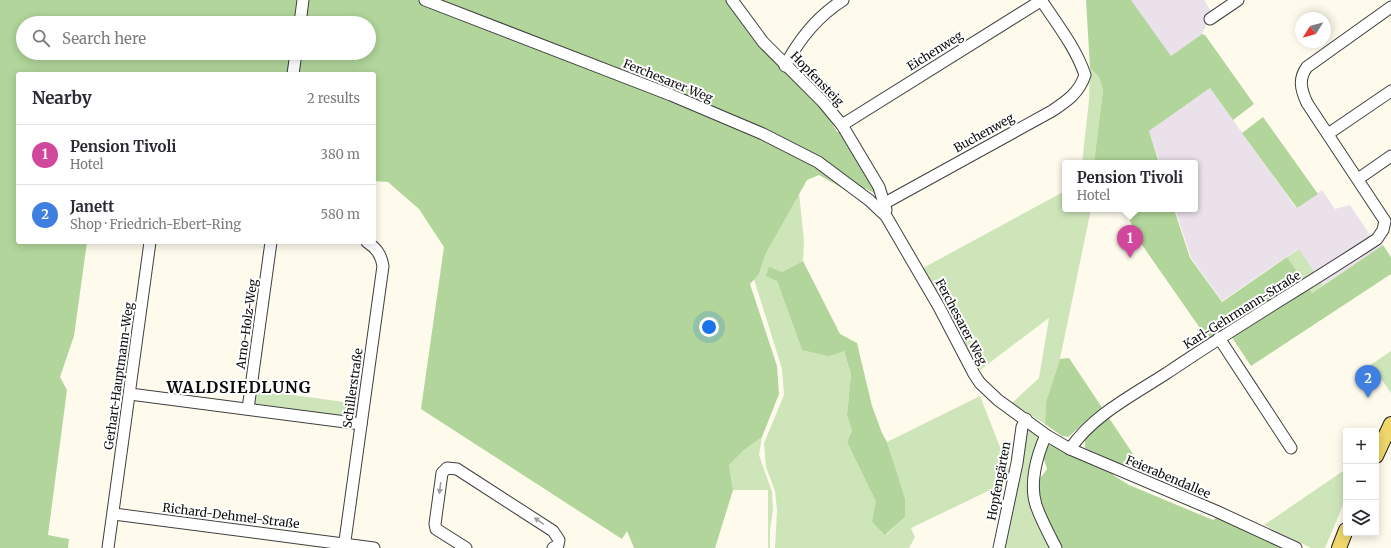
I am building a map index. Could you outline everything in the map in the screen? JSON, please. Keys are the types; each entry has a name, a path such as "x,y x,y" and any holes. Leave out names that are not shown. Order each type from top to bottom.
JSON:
{"main road":[{"path":"1379,450 1391,424"},
{"path":"1339,548 1344,536"}],"street":[{"path":"301,16 303,0"},
{"name":"Ferchesarer Weg","path":"425,0 671,95 763,134 818,162 870,200 886,216 980,383 998,400 1029,421"},
{"name":"Hopfensteig","path":"732,0 763,42 785,66 824,102 842,125 879,187 886,203"},
{"path":"785,66 806,32 820,18 843,0"},
{"name":"Buchenweg","path":"886,203 1062,104 1078,90 1085,75 1069,42 1042,0"},
{"name":"Eichenweg","path":"842,125 1042,0"},
{"path":"1210,20 1238,0"},
{"name":"Karl-Gehrmann-Straße","path":"1070,449 1080,436 1099,418 1218,338 1306,286 1377,239 1383,230 1385,221 1303,94 1301,85 1302,73 1307,67 1391,7"},
{"path":"293,72 295,60"},
{"path":"1328,134 1391,91"},
{"path":"1358,179 1391,156"},
{"name":"Ferchesarer Weg","path":"886,203 886,216"},
{"name":"Gerhart-Hauptmann-Weg","path":"108,548 114,514 150,244"},
{"name":"Arno-Holz-Weg","path":"248,409 271,244"},
{"name":"Schillerstraße","path":"344,546 383,266 377,249 370,244"},
{"path":"1218,338 1291,448"},
{"path":"130,394 361,424"},
{"name":"Feierabendallee","path":"1029,421 1046,435 1070,449 1216,511 1296,548"},
{"name":"Hopfengärten","path":"999,548 1017,463 1022,427 1029,421"},
{"path":"1046,435 1036,470 1034,494 1036,506 1056,548"},
{"path":"466,548 436,529 435,524 442,472 447,468 457,469 553,531 559,540 558,545 553,548"},
{"name":"Richard-Dehmel-Straße","path":"114,514 344,546 374,548"}],"shaded area":[{"path":"1131,0 1204,0 1212,13 1202,34 1171,56"},
{"path":"1210,88 1296,208 1322,190 1335,209 1350,205 1372,238 1383,245 1323,285 1298,249 1222,301 1191,258 1176,212 1198,212 1198,160 1159,160 1149,131"}],"green space":[{"path":"0,0 727,0 822,105 837,132 841,132 881,197 865,188 867,202 819,175 807,180 766,253 759,274 750,284 777,366 779,394 762,437 744,450 729,465 733,490 715,548 634,548 627,531 622,539 421,409 444,247 419,209 388,182 376,181 376,72 16,72 16,244 87,244 74,336 60,377 67,390 48,535 69,539 68,548 0,548"},
{"path":"1086,0 1131,0 1171,56 1202,34 1205,35 1254,104 1233,120 1210,88 1149,131 1158,160 1094,160 1103,90 1099,77 1090,68"},
{"path":"1090,68 1099,77 1103,90 1094,160 1082,160 1089,100"},
{"path":"1263,117 1318,194 1297,208 1242,133"},
{"path":"799,192 804,241 803,261 782,272 777,281 802,350 844,351 851,374 847,415 852,431 847,442 877,501 872,522 886,535 905,517 905,498 887,442 980,396 1009,470 1009,481 911,528 915,537 909,548 775,548 777,510 775,491 766,467 764,443 784,395 782,369 754,279 759,274 766,253"},
{"path":"1062,193 1062,212 1090,212 1060,359 1046,402 1045,424 1012,403 1039,378 1049,318 980,370 923,268"},
{"path":"1125,212 1175,212 1190,258 1222,302 1287,257 1312,293 1383,245 1391,257 1391,274 1251,366 1227,330 1209,341 1140,242"},
{"path":"1299,249 1323,285 1312,293 1287,257"},
{"path":"803,261 840,334 857,343 872,406 887,442 905,498 905,517 885,535 872,522 876,501 847,442 852,431 847,415 851,374 844,351 829,356 802,350 777,281 766,276 769,267 782,272"},
{"path":"1391,351 1391,393 1375,370 1370,374 1366,368"},
{"path":"1069,358 1133,454 1129,468 1085,448 1085,440 1093,431 1085,422 1068,437 1062,436 1045,424 1046,402 1060,359"},
{"path":"256,390 359,404 356,420 254,406"},
{"path":"1024,426 1036,431 1038,439 1038,446 1028,479 1028,486 1036,518 1050,548 1002,548"},
{"path":"762,437 759,455 772,492 773,510 770,530 770,548 768,548 768,490 733,490 729,465 744,450"},
{"path":"1051,445 1113,472 1113,475 1129,485 1213,520 1218,517 1285,548 1060,548 1038,500 1039,480 1047,469 1043,456 1046,446"},
{"path":"1343,471 1343,505 1325,548 1311,548 1264,525"}],"place":[{"name":"Pension Tivoli","path":"1130,258"},
{"name":"Janett","path":"1368,398"}],"district":[{"name":"WALDSIEDLUNG","path":"239,387"}]}
